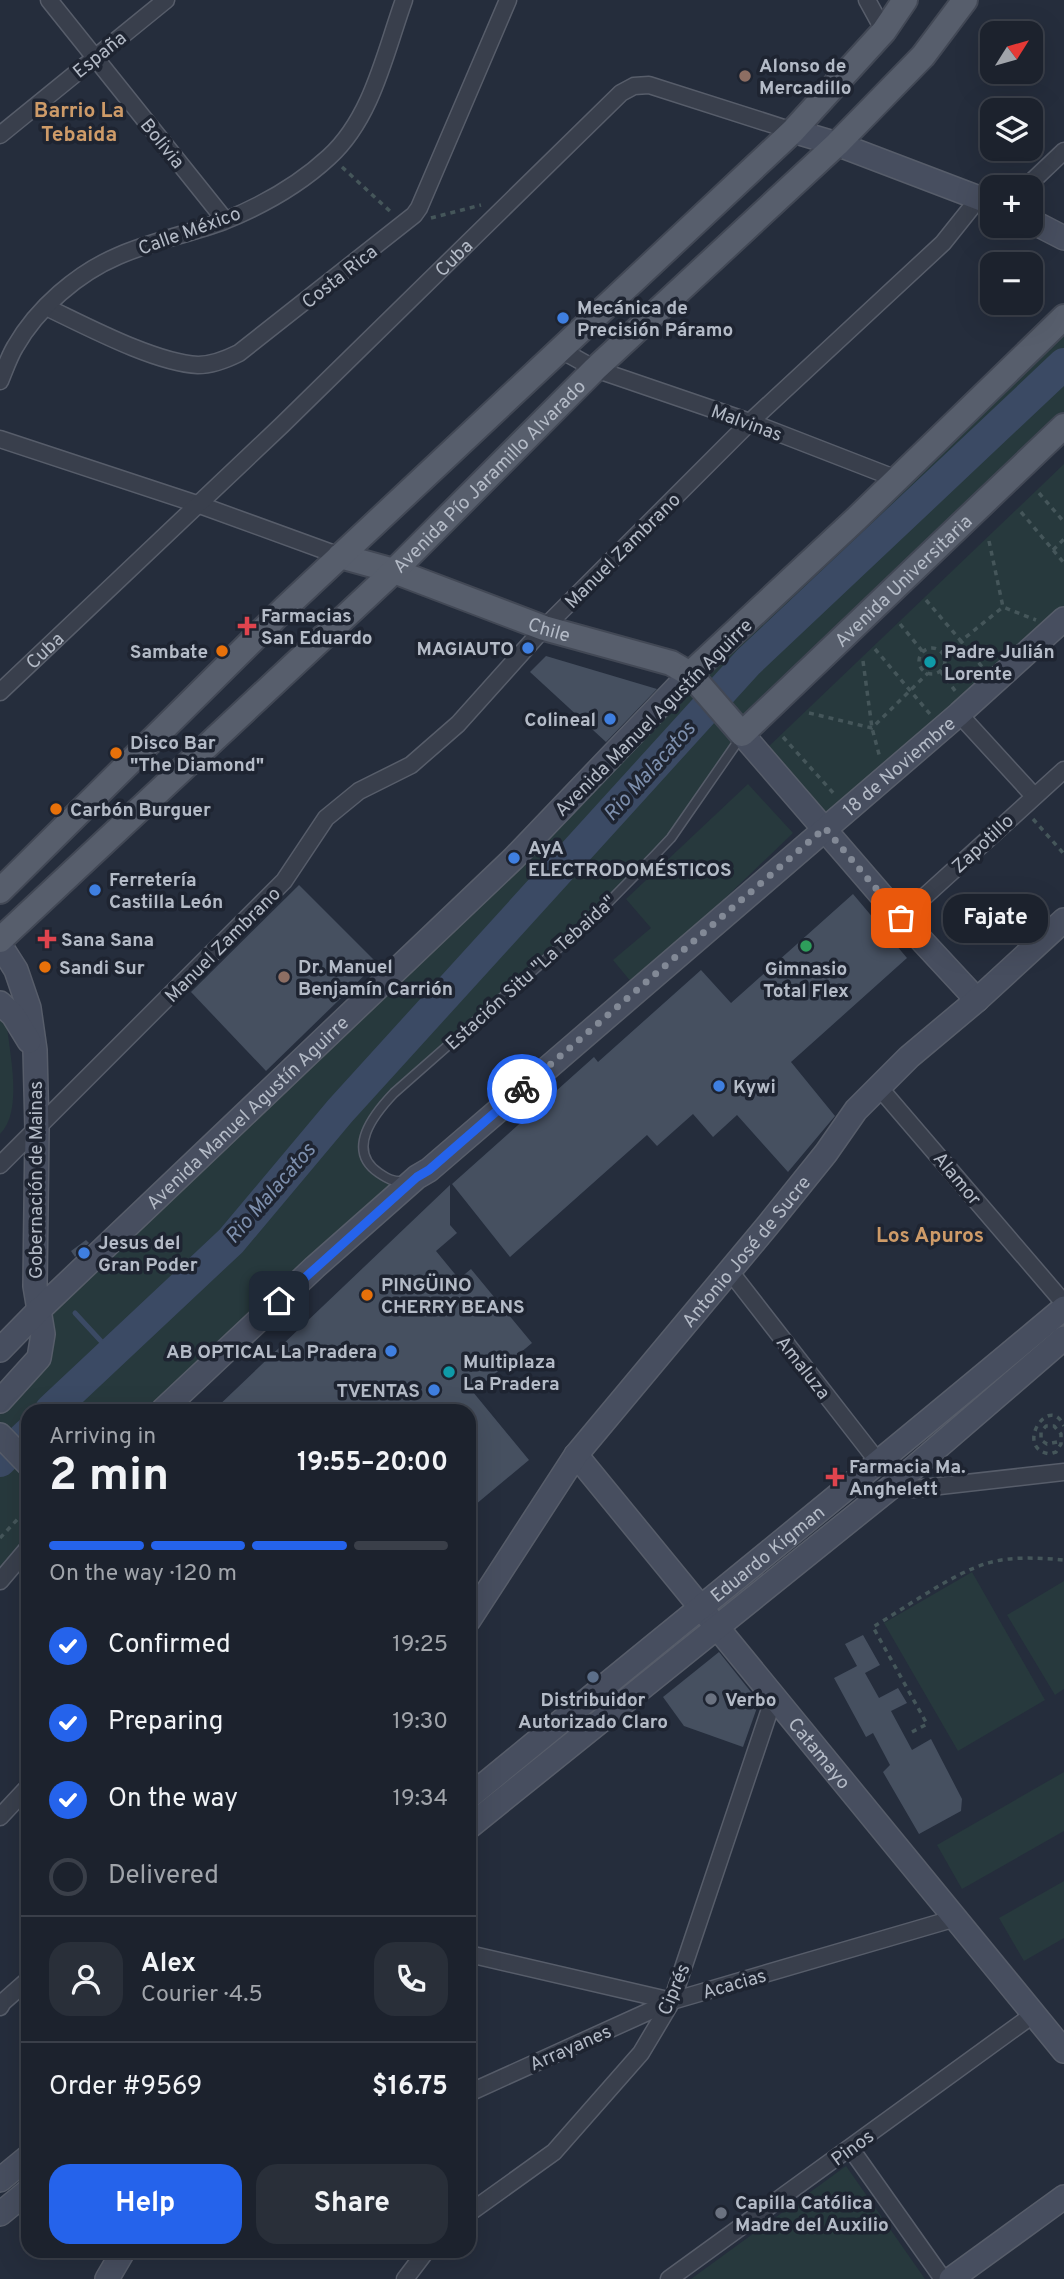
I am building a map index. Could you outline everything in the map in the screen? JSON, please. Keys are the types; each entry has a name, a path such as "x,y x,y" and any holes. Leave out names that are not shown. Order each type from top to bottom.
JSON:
{"main road":[{"name":"Avenida Pío Jaramillo Alvarado","path":"0,891 340,556 793,131 884,31 905,0"},
{"name":"Avenida Pío Jaramillo Alvarado","path":"0,940 394,571 595,369 836,144 923,56 965,0"},
{"name":"Avenida Manuel Agustín Aguirre","path":"694,678 1064,317"},
{"name":"Avenida Universitaria","path":"739,731 1064,426"},
{"name":"Chile","path":"340,556 394,571 544,628 671,663 694,678 739,731"}],"street":[{"name":"Bolivia","path":"49,0 225,220"},
{"name":"España","path":"0,135 166,0"},
{"name":"Calle México","path":"0,381 15,347 47,307 70,285 117,256 225,220 292,186 330,157 349,134 372,92 404,0"},
{"name":"Costa Rica","path":"47,307 129,345 168,359 198,365 221,361 240,353 405,224 419,208 508,0"},
{"path":"867,0 884,31"},
{"name":"Cuba","path":"0,692 282,425 621,93 634,86 649,85 836,144 980,199"},
{"path":"1039,175 1064,151"},
{"name":"Manuel Zambrano","path":"0,1165 284,881 326,818 359,791 411,765 458,724 544,628 750,422 980,207"},
{"path":"1043,227 1064,238"},
{"name":"Malvinas","path":"561,350 595,369 750,422 897,479"},
{"name":"Chile","path":"0,439 197,504 340,556"},
{"name":"18 de Noviembre","path":"169,1404 315,1267 825,828 1055,622"},
{"name":"Avenida Manuel Agustín Aguirre","path":"0,1350 514,858 694,678"},
{"path":"960,707 1028,801"},
{"name":"Chile","path":"739,731 901,918 977,1000"},
{"name":"Zapotillo","path":"901,918 1064,770"},
{"name":"Antonio José de Sucre","path":"476,1609 576,1455 826,1153 856,1110 878,1086 1064,920"},
{"name":"Gobernación de Mainas","path":"0,945 16,970 29,1008 35,1050 37,1130 34,1255 38,1311 43,1334 39,1358 0,1401"},
{"path":"0,1003 13,1015 35,1050"},
{"name":"Alamor","path":"878,1086 1064,1306"},
{"name":"Amaluza","path":"729,1270 879,1463"},
{"name":"Eduardo Kigman","path":"476,1791 700,1606 879,1463 1064,1306"},
{"name":"Eduardo Kigman","path":"476,1821 895,1484 1064,1338"},
{"path":"0,1435 21,1457"},
{"name":"Catamayo","path":"576,1455 1064,2051"},
{"path":"879,1463 895,1484 913,1489 1064,1472"},
{"path":"0,1581 21,1556"},
{"name":"Ciprés","path":"476,2208 554,2152 641,2053 672,2001 774,1697"},
{"path":"0,1818 21,1795"},
{"name":"Acacias","path":"476,1956 672,2001 956,1918"},
{"path":"0,2007 21,1986"},
{"name":"Arrayanes","path":"476,2090 672,2001"},
{"name":"Pinos","path":"669,2279 1034,2014"},
{"path":"851,2149 943,2279"},
{"path":"0,2180 21,2163"},
{"path":"0,2214 21,2197"},
{"path":"951,2279 1064,2197"},
{"path":"107,2279 119,2258"},
{"path":"405,2279 421,2258"}],"lane":[{"name":"Estación Situ \"La Tebaida\"","path":"417,1177 394,1182 375,1171 365,1158 362,1143 378,1110 594,917 654,856 670,838 739,731"}],"path":[{"path":"330,157 405,224 482,205 493,217"},
{"path":"1039,493 1064,522"},
{"path":"1021,512 1064,563"},
{"path":"1053,550 1064,539"},
{"path":"989,541 1003,607"},
{"path":"926,600 989,675"},
{"path":"1003,607 1055,622"},
{"path":"944,655 1003,607"},
{"path":"900,624 923,652"},
{"path":"872,728 928,673 940,671 945,664 944,655 934,648 923,652"},
{"path":"875,649 936,722"},
{"path":"923,652 920,663 928,673"},
{"path":"863,660 872,728 880,759"},
{"path":"940,671 960,707"},
{"path":"809,713 872,728"},
{"path":"783,737 837,797"},
{"path":"1028,801 1064,854"},
{"path":"1057,1442 1046,1444 1041,1440 1041,1432 1046,1426 1054,1426 1062,1438 1056,1452 1045,1453 1037,1445 1034,1430 1037,1423 1047,1416 1057,1418 1064,1426"},
{"path":"0,1538 21,1516"},
{"path":"0,1529 5,1533"},
{"path":"912,1732 927,1724 873,1627 965,1573 990,1562 1028,1558 1064,1560"}],"shaded area":[{"path":"1064,317 1064,426 742,734 670,838 594,917 394,1093 362,1143 375,1171 406,1181 169,1404 21,1404 21,1556 0,1581 0,1401 39,1358 41,1320"},
{"path":"1064,464 1064,614 830,823 765,750"},
{"path":"748,784 793,833 670,951 632,983 613,960 651,928 626,899"},
{"path":"0,1019 7,1026 13,1098 7,1124 0,1134"},
{"path":"972,1572 1045,1700 958,1751 884,1623"},
{"path":"1064,1581 1064,1689 1055,1695 1007,1615"},
{"path":"1064,1772 1064,1831 962,1889 937,1845"},
{"path":"1064,1881 1064,1938 1024,1961 999,1918"},
{"path":"846,2166 925,2279 691,2279"}],"building":[{"name":"Colineal","path":"546,656 657,689 606,742 530,672"},
{"name":"Dr. Manuel Benjamín Carrión","path":"299,885 377,963 266,1071 191,992"},
{"path":"853,894 907,958 791,1062 835,1116 788,1172 737,1115 713,1137 693,1114 657,1146 647,1135 510,1257 452,1184 594,1057 598,1062 701,970 731,1003"},
{"path":"450,1185 450,1225 457,1233 436,1251 459,1279 471,1269 532,1343 473,1392 529,1460 476,1504 476,1404 220,1404"},
{"path":"86,1240 89,1243 75,1257 71,1251"},
{"path":"863,1635 880,1665 865,1673 879,1698 898,1688 907,1703 891,1711 912,1750 931,1739 962,1799 961,1811 919,1834 883,1772 890,1765 873,1733 866,1737 834,1678 857,1666 845,1644"},
{"name":"Verbo","path":"719,1652 759,1702 743,1747 684,1726 663,1697"}],"waterway":[{"name":"Rio Malacatos","path":"57,1404 231,1241 340,1111 748,662 1064,364"},
{"path":"75,1313 111,1352"},
{"name":"Rio Malacatos","path":"0,1461 21,1441"}],"way so far":[{"path":"522,1089 825,828 901,918"}],"place":[{"name":"Alonso de Mercadillo","path":"745,76"},
{"name":"Mecánica de Precisión Páramo","path":"563,318"},
{"name":"Farmacias San Eduardo","path":"247,626"},
{"name":"MAGIAUTO","path":"528,648"},
{"name":"Sambate","path":"222,651"},
{"name":"Padre Julián Lorente","path":"930,662"},
{"name":"Colineal","path":"610,719"},
{"name":"Disco Bar \"The Diamond\"","path":"116,753"},
{"name":"Carbón Burguer","path":"56,809"},
{"name":"AyA ELECTRODOMÉSTICOS","path":"514,858"},
{"name":"Ferretería Castilla León","path":"95,890"},
{"name":"Fajate","path":"901,918"},
{"name":"Sana Sana","path":"47,939"},
{"name":"Gimnasio Total Flex","path":"806,946"},
{"name":"Sandi Sur","path":"45,967"},
{"name":"Dr. Manuel Benjamín Carrión","path":"284,977"},
{"name":"Kywi","path":"719,1086"},
{"name":"Jesus del Gran Poder","path":"84,1253"},
{"name":"PINGÜINO CHERRY BEANS","path":"367,1295"},
{"name":"AB OPTICAL La Pradera","path":"391,1351"},
{"name":"Multiplaza La Pradera","path":"449,1372"},
{"name":"TVENTAS","path":"434,1390"},
{"name":"Farmacia Ma. Anghelett","path":"835,1477"},
{"name":"Distribuidor Autorizado Claro","path":"593,1677"},
{"name":"Verbo","path":"711,1699"},
{"name":"Capilla Católica Madre del Auxilio","path":"721,2213"}],"district":[{"name":"Barrio La Tebaida","path":"79,122"},
{"name":"Los Apuros","path":"930,1235"}],"route":[{"path":"279,1301 417,1177 429,1170 522,1089"}]}
